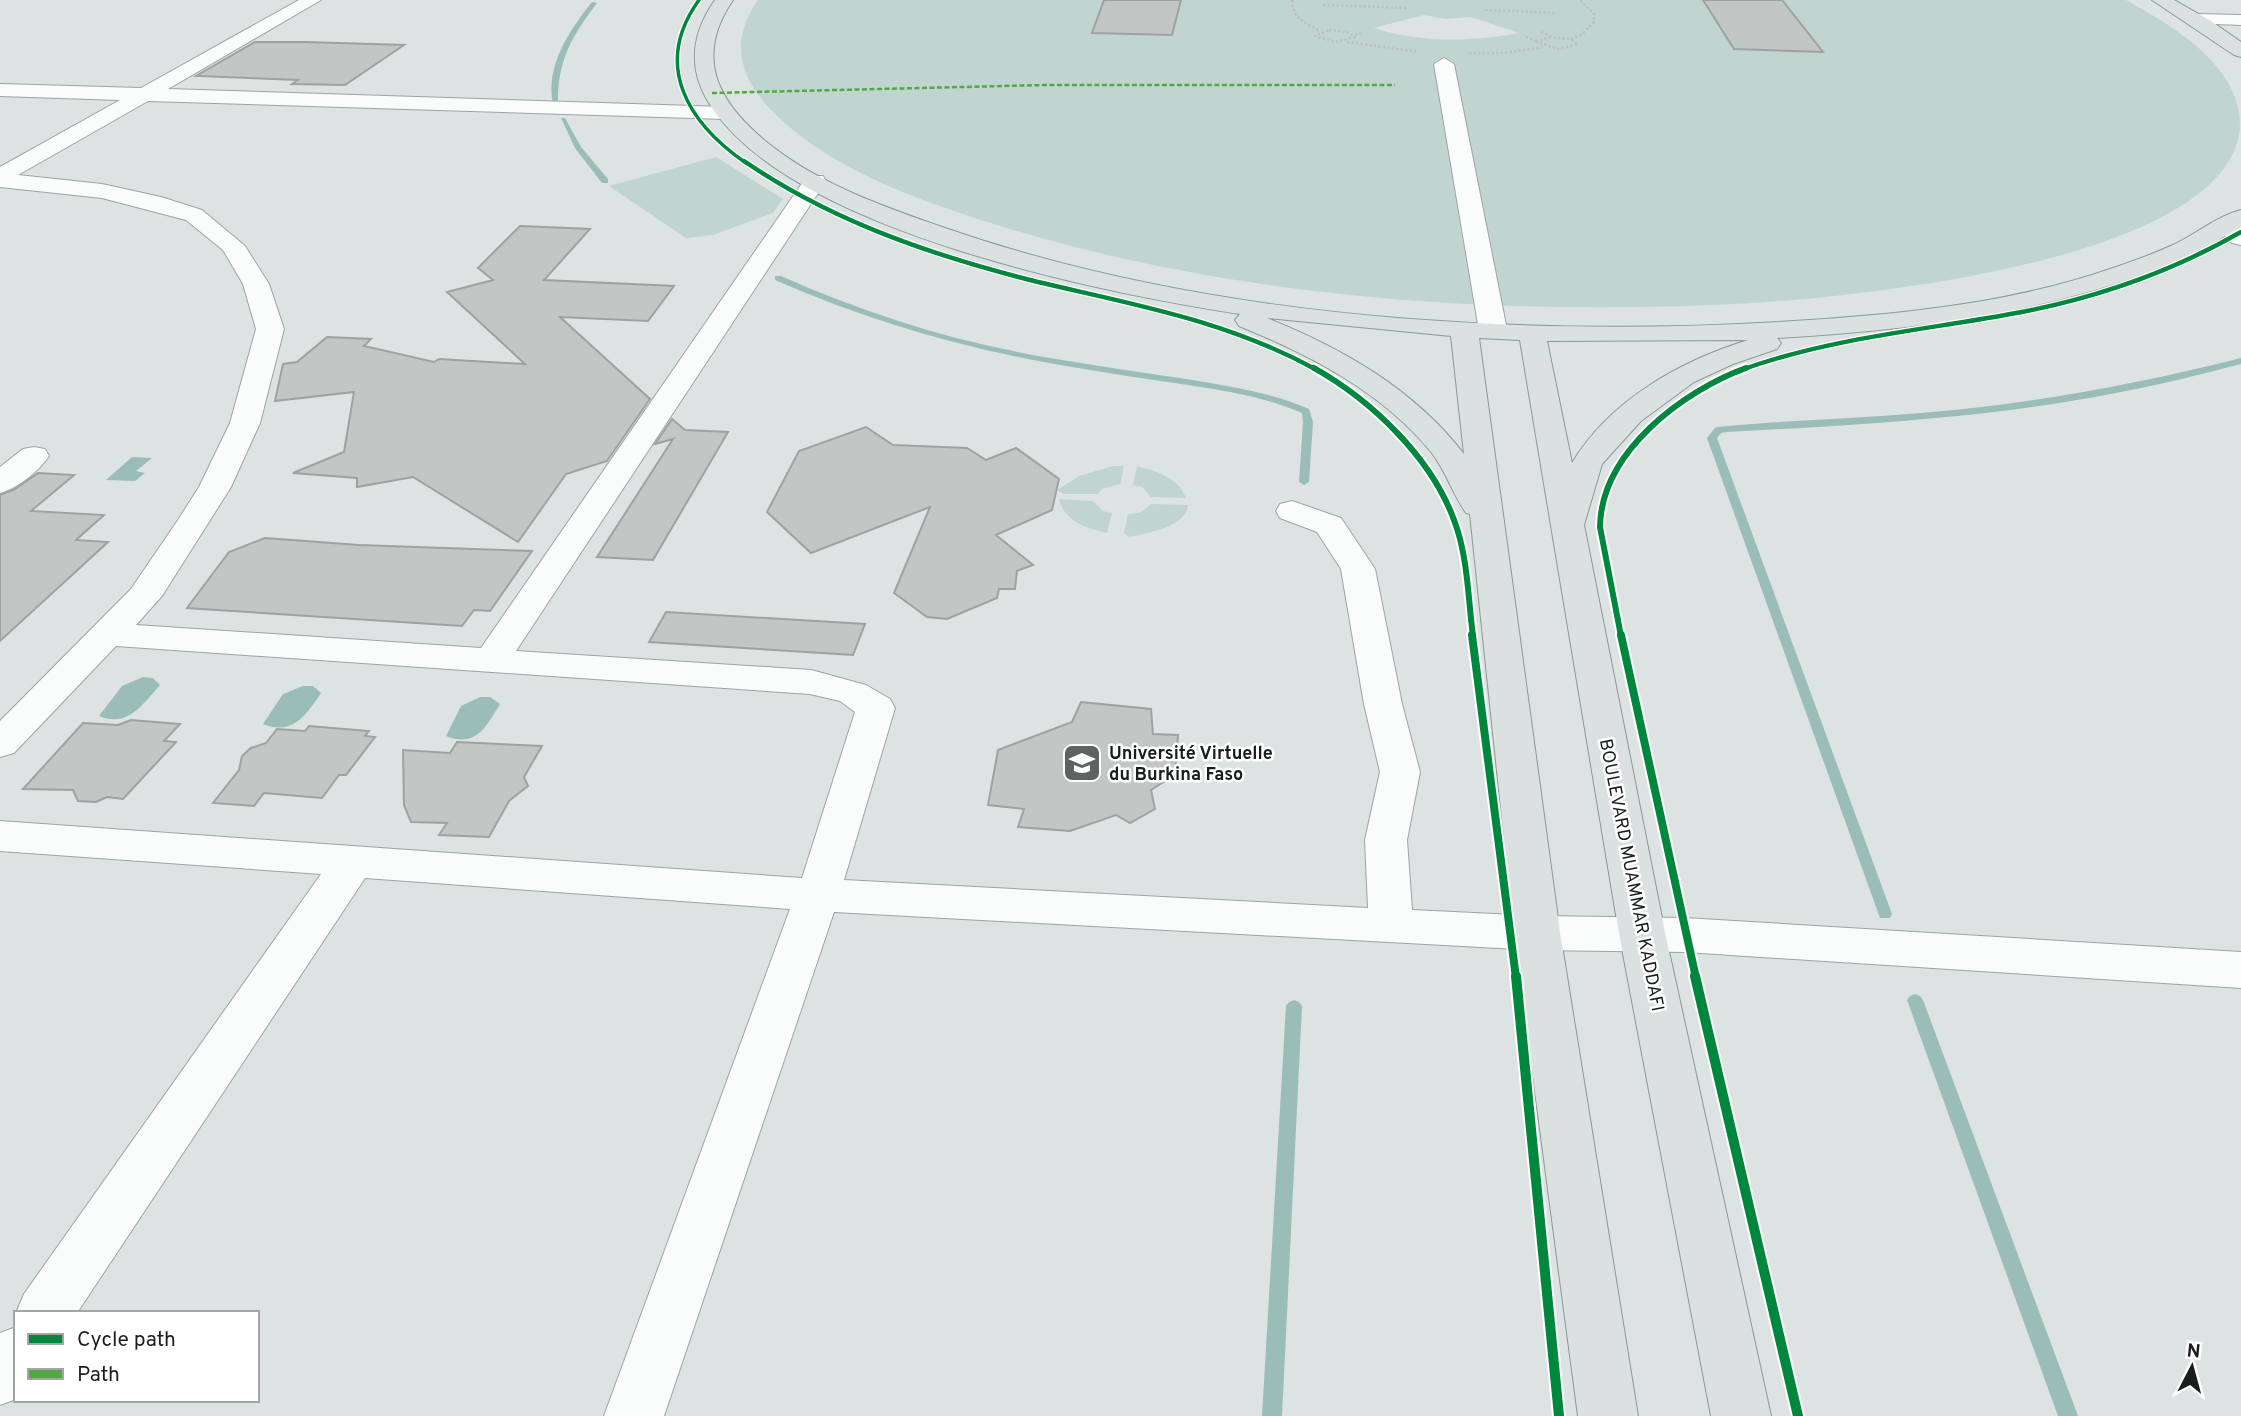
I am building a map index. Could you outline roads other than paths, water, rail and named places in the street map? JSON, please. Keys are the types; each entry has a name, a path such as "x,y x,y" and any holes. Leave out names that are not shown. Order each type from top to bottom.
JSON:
{"main road":[{"path":"724,0 706,29 701,52 708,86 725,113 766,151 815,181 881,213 964,243 1063,270 1176,294 1295,312 1532,332 1680,334 1821,327 1941,313 2055,291 2155,261 2236,227"},
{"path":"2161,0 2237,45"},
{"path":"1176,294 1283,333 1316,349 1383,391 1440,442 1463,474 1490,533"},
{"path":"1567,531 1585,468 1615,430 1659,389 1709,363 1821,327"},
{"path":"1478,329 1490,533 1537,933 1608,1416"},
{"name":"BOULEVARD MUAMMAR KADDAFI","path":"1532,332 1642,933 1741,1416"}],"street":[{"path":"0,178 312,0"},
{"path":"2196,19 2241,20"},
{"path":"1444,64 1478,329"},
{"path":"0,80 93,84 89,94"},
{"path":"0,90 725,113"},
{"path":"0,178 102,191 153,202 194,215 233,246 256,285 270,330 245,423 215,487 144,596 0,744"},
{"path":"491,660 815,181"},
{"path":"0,483 34,456"},
{"path":"1292,511 1329,525 1358,569 1383,704 1400,772 1386,840 1391,925"},
{"path":"107,634 811,682 834,686 867,699 876,708 817,895 634,1416"},
{"path":"0,836 817,895 1537,933 1642,933 2241,970"},
{"path":"45,1311 353,862"},
{"path":"0,1377 14,1357"}],"waterway":[{"path":"555,104 556,75 564,49 594,3"},
{"path":"563,119 578,148 605,181"},
{"path":"778,278 851,308 966,343 1044,359 1239,391 1293,405 1306,411 1308,422 1304,482"},
{"path":"1885,914 1712,438 1718,430 1727,429 1921,416 2051,401 2115,391 2241,361"},
{"path":"1915,1000 2068,1416"},
{"path":"1272,1416 1294,1006"}],"place":[{"name":"Université Virtuelle du Burkina Faso","path":"1082,763"}]}
